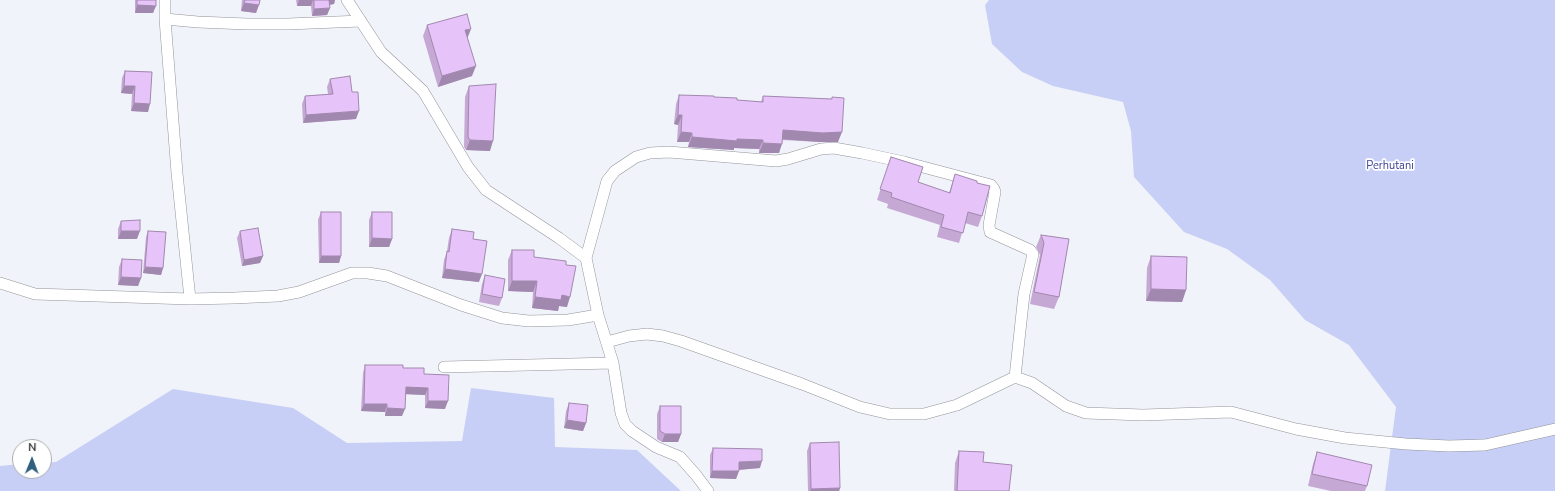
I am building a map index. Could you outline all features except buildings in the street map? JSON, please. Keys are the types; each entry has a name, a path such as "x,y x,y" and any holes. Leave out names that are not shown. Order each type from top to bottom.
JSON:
{"street":[{"path":"165,0 165,19 176,173 190,299"},
{"path":"347,0 381,52 423,91 468,167 486,190 559,238 586,258"},
{"path":"165,19 198,22 267,24 360,21"},
{"path":"708,491 680,457 656,447 632,431 625,424 621,413 607,342 598,315 586,258 607,181 615,171 636,157 650,153 669,152 776,160 788,159 821,149 834,148 904,162 991,185 995,192 989,225 990,232 1030,250 1033,254 1024,294 1015,377"},
{"path":"0,283 35,294 190,299 278,296 299,292 352,273 368,273 387,276 461,305 502,318 528,321 568,320 598,315"},
{"path":"607,342 629,336 647,334 663,336 802,384 860,407 890,414 924,414 957,405 1015,377 1032,383 1066,406 1086,413 1143,415 1232,412 1296,429 1345,438 1406,444 1449,446 1485,445 1555,429"},
{"path":"444,367 612,364"}],"green space":[{"name":"Perhutani","path":"989,0 1555,0 1555,491 1385,491 1396,407 1349,345 1305,320 1270,280 1227,249 1184,232 1134,177 1131,131 1123,102 1053,86 1022,72 992,44 985,5"},
{"path":"471,388 554,398 555,447 637,450 681,491 0,491 0,466 12,465 12,479 52,479 52,462 56,462 173,389 293,408 347,443 462,441"}]}
